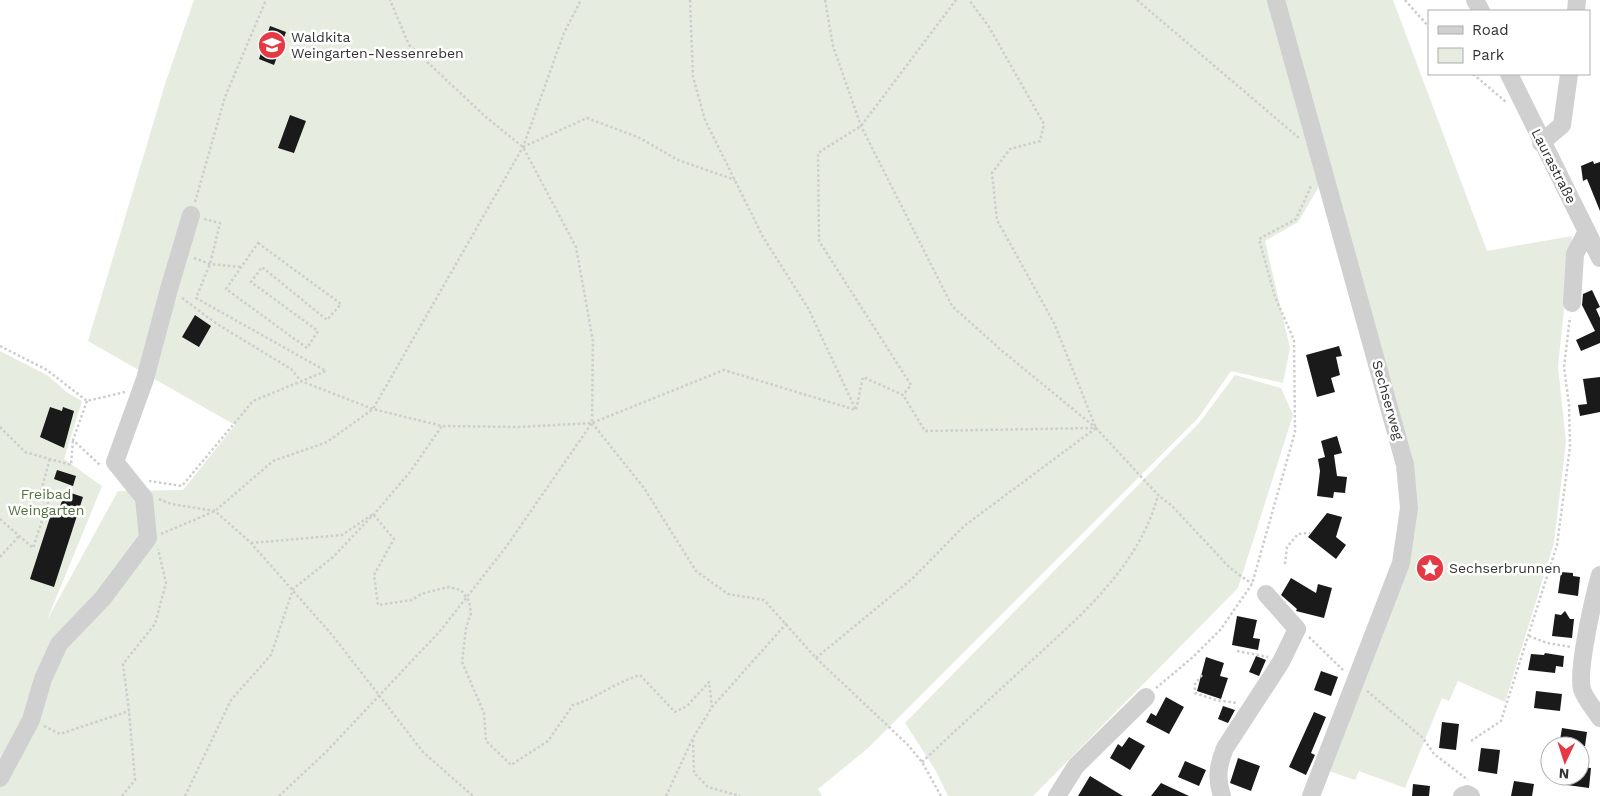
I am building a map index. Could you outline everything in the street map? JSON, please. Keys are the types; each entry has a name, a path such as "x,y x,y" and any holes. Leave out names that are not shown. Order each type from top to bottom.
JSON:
{"street":[{"name":"Sechserweg","path":"1276,0 1320,165 1406,465 1409,508 1401,563 1311,796"},
{"name":"Laurastraße","path":"1509,75 1541,143 1600,258"},
{"path":"1541,143 1562,125 1569,75"},
{"path":"0,778 31,720 43,679 59,644 103,598 148,538 144,498 114,462 146,379 169,289 191,215"},
{"path":"1572,304 1575,254 1587,231"},
{"path":"1600,575 1593,597 1585,649 1582,688 1600,718"},
{"path":"1222,796 1218,782 1219,764 1225,748 1281,662 1297,629 1259,589"},
{"path":"1057,796 1076,766 1146,697"},
{"path":"1462,796 1467,794 1470,796"}],"path":[{"path":"128,478 182,486 253,401 326,370 196,298 210,264 220,223 191,215 225,97 266,0"},
{"path":"279,796 326,752 441,630 506,547 592,422 593,341 576,247 523,147 487,118 409,45 390,0"},
{"path":"155,537 215,511 274,461 327,442 373,409 523,147 564,33 581,0"},
{"path":"690,0 693,77 705,120 763,237 808,308 856,410"},
{"path":"825,0 833,46 861,126 952,306 1001,350 1096,428 1158,495 1172,506 1230,568 1259,589"},
{"path":"903,396 911,385 820,241 818,153 861,126 956,0"},
{"path":"969,0 989,27 1044,124 1040,141 1010,149 992,172 997,220 1054,323 1096,428"},
{"path":"1137,0 1301,140"},
{"path":"1405,0 1428,26"},
{"path":"1474,75 1509,104 1523,105"},
{"path":"523,147 587,118 640,138 678,160 735,180"},
{"path":"1146,697 1193,657 1259,589 1295,432 1294,340 1275,297 1260,239 1296,219 1320,165"},
{"path":"258,243 341,304 328,320 262,267 251,282 318,331 307,348 226,289 241,266 258,243"},
{"path":"179,253 210,264 241,266"},
{"path":"169,289 217,324 291,368 301,381 373,409 442,426 519,427 592,422 724,370 856,410"},
{"path":"1471,741 1501,721 1557,545 1570,447 1564,367 1572,304"},
{"path":"0,346 47,370 86,400 124,394 127,384"},
{"path":"856,410 863,377 903,396 925,431 1096,428"},
{"path":"0,427 25,452 71,465 73,440 86,400"},
{"path":"592,422 644,488 696,571 728,594 764,600 787,623 816,658 922,762 941,796"},
{"path":"185,796 231,700 271,655 292,589 333,557 373,514 410,472 442,426"},
{"path":"816,658 913,578 964,526 1096,428"},
{"path":"73,440 96,464 104,468"},
{"path":"0,518 34,548 48,503 38,500 50,458"},
{"path":"922,762 1078,617 1118,574 1144,534 1158,495"},
{"path":"144,498 154,497 171,504 215,511 252,543 333,636 423,752 473,796"},
{"path":"373,514 394,539 374,575 378,605 412,600 421,594 448,587 461,590 466,597 471,613 466,628 462,662 484,713 486,741 511,765 548,741 573,705 589,700 640,675 675,712 687,706 709,682 712,707"},
{"path":"252,543 342,535 373,514"},
{"path":"1285,564 1287,547 1298,534 1310,533"},
{"path":"0,557 19,536"},
{"path":"122,796 136,780 130,710 122,664 155,624 166,583 157,546"},
{"path":"666,796 693,738 712,707 787,623"},
{"path":"1529,636 1546,643 1585,649"},
{"path":"1311,638 1347,674"},
{"path":"1237,651 1265,656 1281,662"},
{"path":"1202,675 1195,684 1196,693 1216,700 1235,702 1250,710"},
{"path":"1363,688 1423,738 1434,754 1466,778"},
{"path":"31,720 60,734 130,710"},
{"path":"693,738 694,773 708,787 740,796"}],"green space":[{"name":"Freibad Weingarten","path":"194,0 1269,0 1321,183 1298,222 1265,241 1290,348 1283,383 1231,371 1198,418 867,749 818,789 822,796 0,796 0,351 47,375 68,393 82,401 64,459 102,486 47,620 118,491 183,490 235,425 88,341 166,81"},
{"path":"1276,0 1393,0 1487,251 1572,236 1558,366 1566,442 1554,543 1505,702 1458,681 1449,701 1442,698 1405,788 1359,771 1355,780 1329,771 1409,508"},
{"path":"1235,375 1281,388 1293,415 1238,588 1033,796 948,796 936,771 905,723 1200,422"}],"building":[{"name":"Waldkita Weingarten-Nessenreben","path":"270,26 286,32 274,65 259,59"},
{"path":"290,115 306,121 294,153 278,148"},
{"path":"1593,161 1594,164 1600,162 1600,211 1587,179 1583,181 1581,166"},
{"path":"1592,290 1600,307 1596,309 1600,318 1600,343 1581,351 1576,340 1595,331 1582,305 1583,294"},
{"path":"195,315 211,326 199,347 182,337"},
{"path":"1339,346 1342,356 1336,357 1340,375 1331,378 1335,392 1317,397 1306,355"},
{"path":"1600,377 1600,412 1580,416 1578,405 1587,404 1583,379"},
{"path":"50,407 62,411 63,407 74,411 64,448 40,437"},
{"path":"1337,436 1342,453 1334,455 1337,476 1347,477 1345,493 1334,492 1333,498 1317,496 1320,471 1318,459 1325,457 1321,441"},
{"path":"57,470 76,476 73,486 54,479"},
{"path":"65,491 83,497 54,587 30,579 53,508 59,510"},
{"path":"1327,513 1342,517 1336,537 1346,545 1336,559 1308,537"},
{"path":"1561,572 1573,573 1573,576 1580,577 1578,596 1558,593"},
{"path":"1291,578 1316,593 1318,584 1332,588 1324,618 1296,611 1297,609 1281,595"},
{"path":"1565,611 1570,619 1574,619 1572,638 1552,636 1555,614 1561,615"},
{"path":"1237,616 1257,620 1253,638 1260,639 1258,650 1232,645"},
{"path":"1545,653 1564,656 1563,667 1556,666 1555,673 1528,670 1531,654 1544,655"},
{"path":"1256,656 1266,660 1259,676 1249,672"},
{"path":"1206,657 1224,663 1220,676 1228,678 1221,699 1197,691"},
{"path":"1321,671 1338,677 1331,696 1314,690"},
{"path":"1536,691 1562,694 1560,711 1534,708"},
{"path":"1166,697 1184,707 1169,734 1146,722 1151,713 1156,716"},
{"path":"1223,706 1235,710 1228,723 1218,719"},
{"path":"1314,712 1326,717 1311,753 1315,755 1306,775 1289,767"},
{"path":"1442,722 1459,724 1456,750 1439,748"},
{"path":"1562,728 1587,732 1586,736 1561,736"},
{"path":"1129,737 1145,746 1130,770 1110,758 1118,744 1122,747"},
{"path":"1481,748 1500,750 1497,774 1478,771"},
{"path":"1238,758 1260,766 1251,791 1230,783"},
{"path":"1185,761 1206,770 1199,786 1178,777"},
{"path":"1090,776 1123,796 1078,796"},
{"path":"1514,781 1534,784 1532,796 1511,796"},
{"path":"1161,783 1189,796 1151,796"},
{"path":"1413,784 1430,786 1429,796 1412,796"}],"place":[{"name":"Waldkita Weingarten-Nessenreben","path":"272,45"},
{"name":"Sechserbrunnen","path":"1430,568"}]}
